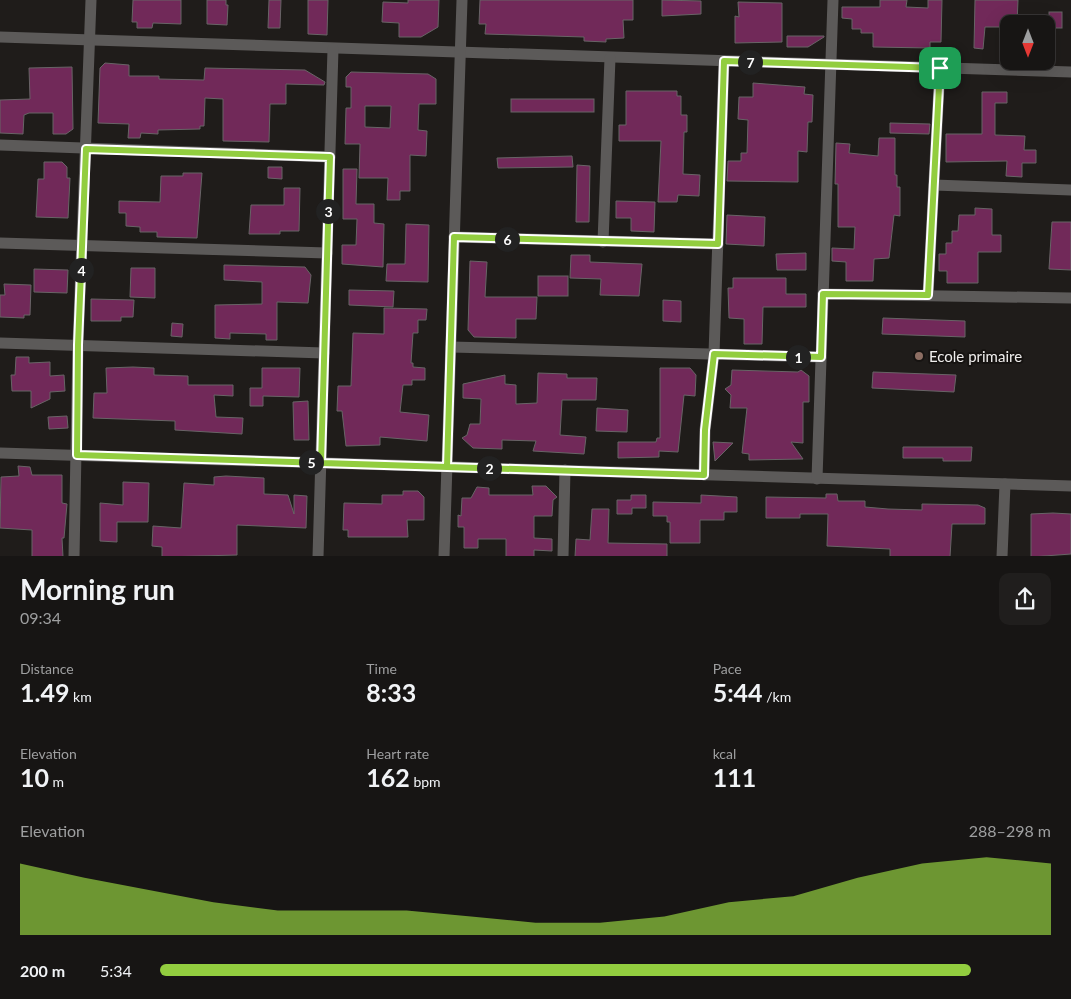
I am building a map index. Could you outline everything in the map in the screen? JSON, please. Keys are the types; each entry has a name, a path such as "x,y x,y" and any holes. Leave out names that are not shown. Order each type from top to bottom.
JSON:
{"street":[{"path":"74,556 78,345 91,0"},
{"path":"444,556 462,0"},
{"path":"817,478 833,0"},
{"path":"0,37 1071,72"},
{"path":"318,556 333,49"},
{"path":"603,242 610,58"},
{"path":"704,475 705,430 714,354 724,61"},
{"path":"928,295 940,68"},
{"path":"0,145 330,157"},
{"path":"934,185 1071,190"},
{"path":"454,237 718,244"},
{"path":"0,243 327,253"},
{"path":"823,294 1071,298"},
{"path":"0,343 324,353"},
{"path":"450,347 821,357"},
{"path":"0,453 1071,486"},
{"path":"563,556 565,470"},
{"path":"1002,556 1005,484"}],"building":[{"path":"133,0 181,0 181,24 153,23 152,28 137,28 137,22 132,22"},
{"path":"207,0 226,0 226,5 228,5 227,25 207,24"},
{"path":"269,0 281,0 280,28 268,28"},
{"path":"308,0 328,0 327,35 308,34"},
{"path":"408,0 439,0 438,27 421,37 399,37 399,23 382,22 383,2 408,3"},
{"path":"480,0 633,0 633,20 623,20 624,38 606,39 606,42 584,41 584,37 485,34 486,24 479,24"},
{"path":"662,0 701,1 701,14 662,16"},
{"path":"880,0 907,0 906,7 928,8 928,0 942,0 941,42 930,42 930,48 873,47 873,33 861,33 861,29 852,29 852,19 842,18 842,7 880,7"},
{"path":"975,0 1018,0 1017,15 1000,15 1000,27 985,27 983,49 974,48"},
{"path":"738,2 782,3 782,42 735,43 735,16 739,17"},
{"path":"1049,12 1062,12 1062,28 1055,28 1055,15 1049,15"},
{"path":"787,36 824,37 808,47 787,47"},
{"path":"105,63 129,65 129,76 159,76 159,79 204,80 205,68 305,70 325,82 324,85 286,84 286,104 270,104 269,142 223,141 223,99 205,98 204,126 200,126 200,129 158,130 158,134 141,133 140,138 128,138 129,124 98,123 100,68"},
{"path":"72,67 73,129 66,134 53,134 53,113 29,113 24,115 23,134 0,133 0,100 30,99 29,68"},
{"path":"351,72 428,74 436,79 436,104 419,104 418,130 427,131 426,156 410,155 410,191 400,191 400,200 387,200 388,178 359,178 360,144 345,144 346,108 351,108 351,87 346,87 346,77","holes":["365,106 391,106 390,128 365,127"]},
{"path":"753,83 805,87 804,94 813,95 812,122 808,122 807,152 798,151 798,182 727,181 728,161 741,161 741,153 747,153 748,120 738,119 739,97 753,97"},
{"path":"626,91 677,91 677,96 681,96 681,115 687,115 687,132 684,132 683,174 700,175 699,196 678,195 677,202 658,202 661,141 619,141 619,125 626,125"},
{"path":"982,92 1007,92 1007,103 995,103 995,135 1025,136 1024,150 1036,150 1036,163 1022,163 1022,177 1006,176 1007,161 946,162 946,134 982,134"},
{"path":"511,99 594,99 594,112 511,112"},
{"path":"890,123 930,124 929,134 890,133"},
{"path":"879,138 895,138 895,175 897,175 897,187 900,187 900,216 894,215 889,258 874,259 873,281 846,281 846,262 832,261 832,248 854,249 855,227 838,227 838,184 835,184 836,143 850,144 849,153 878,156"},
{"path":"572,156 573,167 498,168 497,158"},
{"path":"44,162 62,162 67,167 67,178 70,178 68,218 36,217 38,179 44,179"},
{"path":"577,165 590,166 589,222 576,222"},
{"path":"268,167 282,167 282,179 268,178"},
{"path":"343,169 357,169 356,204 374,204 374,223 384,224 383,267 342,264 342,245 356,245 357,219 343,219"},
{"path":"183,173 202,173 197,238 157,237 157,232 140,232 140,227 126,226 126,213 119,213 119,201 160,202 161,176 183,176"},
{"path":"284,188 300,188 299,231 280,231 280,234 249,234 251,205 284,205"},
{"path":"616,201 655,202 654,232 631,231 631,218 616,218"},
{"path":"975,208 992,209 992,235 1001,235 1001,252 978,252 978,283 947,283 947,271 939,271 939,254 946,254 946,243 952,243 952,231 958,231 959,215 975,215"},
{"path":"727,215 765,217 764,246 726,244"},
{"path":"1052,222 1071,222 1071,270 1049,269"},
{"path":"406,224 429,225 428,282 386,281 387,264 405,264"},
{"path":"806,253 806,270 777,270 776,254"},
{"path":"571,255 590,255 590,262 642,264 639,296 600,295 601,279 570,278"},
{"path":"470,261 487,262 485,297 537,297 536,319 516,319 516,338 474,337 468,330"},
{"path":"224,265 305,267 311,275 308,303 277,302 277,340 266,340 266,334 230,333 230,339 215,338 215,305 262,304 262,282 224,280"},
{"path":"131,268 155,268 155,298 130,297"},
{"path":"34,269 68,270 67,293 34,292"},
{"path":"538,276 568,276 568,296 538,296"},
{"path":"733,278 786,278 786,294 806,294 806,307 763,307 762,344 744,344 744,319 729,318 728,288 733,288"},
{"path":"4,284 31,285 30,315 24,315 24,318 0,317 0,295 5,295"},
{"path":"349,290 394,291 393,307 349,305"},
{"path":"91,299 134,300 133,317 121,317 121,321 91,321"},
{"path":"663,300 681,301 681,322 663,321"},
{"path":"384,308 427,309 426,320 418,320 418,333 413,333 411,363 413,363 413,367 425,368 425,380 412,380 412,385 403,385 400,412 429,415 427,441 380,437 380,445 346,446 342,411 337,411 338,386 351,386 353,333 384,334"},
{"path":"883,318 965,321 965,337 882,334"},
{"path":"172,323 183,324 182,337 171,336"},
{"path":"16,357 29,357 29,363 50,362 50,376 64,375 65,391 50,392 50,399 31,408 31,391 12,391 11,375 15,375"},
{"path":"106,368 154,368 154,375 188,376 188,385 233,385 233,396 214,395 216,417 243,418 242,434 175,430 175,421 93,418 94,393 107,393"},
{"path":"262,368 300,368 299,397 263,396 263,406 250,406 250,388 262,388"},
{"path":"660,368 690,368 696,375 695,396 684,395 678,452 659,451 659,457 618,458 618,442 656,442 657,438 660,438"},
{"path":"732,370 798,372 801,370 809,376 809,402 803,402 803,443 791,442 803,459 749,460 749,454 742,453 747,408 730,408 731,395 725,389 731,385"},
{"path":"873,372 956,375 954,392 872,388"},
{"path":"538,373 567,374 567,378 597,378 596,400 562,400 560,435 586,437 584,454 533,451 536,441 502,440 502,449 473,448 462,438 467,435 470,424 480,424 481,399 463,398 463,384 505,375 505,384 516,385 516,404 537,403"},
{"path":"308,401 309,440 294,440 293,402"},
{"path":"597,408 628,410 627,432 596,431"},
{"path":"67,416 68,428 49,429 48,417"},
{"path":"713,442 733,443 715,461"},
{"path":"903,447 972,447 971,461 943,461 943,458 903,458"},
{"path":"18,466 30,467 32,475 62,475 62,503 67,504 64,538 62,538 63,556 32,556 32,530 0,528 1,477 19,476"},
{"path":"214,477 264,478 264,494 288,495 294,514 294,495 307,496 306,528 237,525 237,555 162,556 162,547 152,546 153,526 181,528 184,483 214,485"},
{"path":"123,482 149,483 148,522 117,522 117,542 100,541 100,503 123,505"},
{"path":"532,486 546,486 557,497 553,500 552,516 534,516 534,538 552,539 552,551 534,550 534,556 506,556 506,539 478,539 478,548 464,548 464,527 458,527 458,515 461,516 462,498 471,498 477,487 489,488 489,495 533,495"},
{"path":"403,491 418,491 424,497 424,520 407,520 408,537 348,537 348,530 343,530 344,503 382,504 382,495 403,495"},
{"path":"826,494 837,494 838,501 865,501 865,507 888,509 922,510 922,504 978,505 985,508 985,524 952,524 950,556 890,556 890,549 827,546 828,514 800,514 800,518 766,518 766,497 826,498"},
{"path":"631,495 646,495 646,508 632,508 632,514 617,514 617,500 631,500"},
{"path":"701,495 737,497 737,512 724,512 724,520 700,520 700,543 670,543 670,522 667,522 667,516 653,516 653,502 701,503"},
{"path":"592,509 609,509 608,543 667,544 667,556 575,556 576,539 590,540"},
{"path":"1031,514 1071,514 1071,554 1031,556"}],"place":[{"name":"Ecole primaire","path":"919,356"}],"route":[{"path":"940,68 724,61 718,244 454,237 447,467 321,463 77,455 78,345 86,149 330,157 321,463 704,475 705,430 714,354 821,357 823,294 928,295 940,68"}]}
